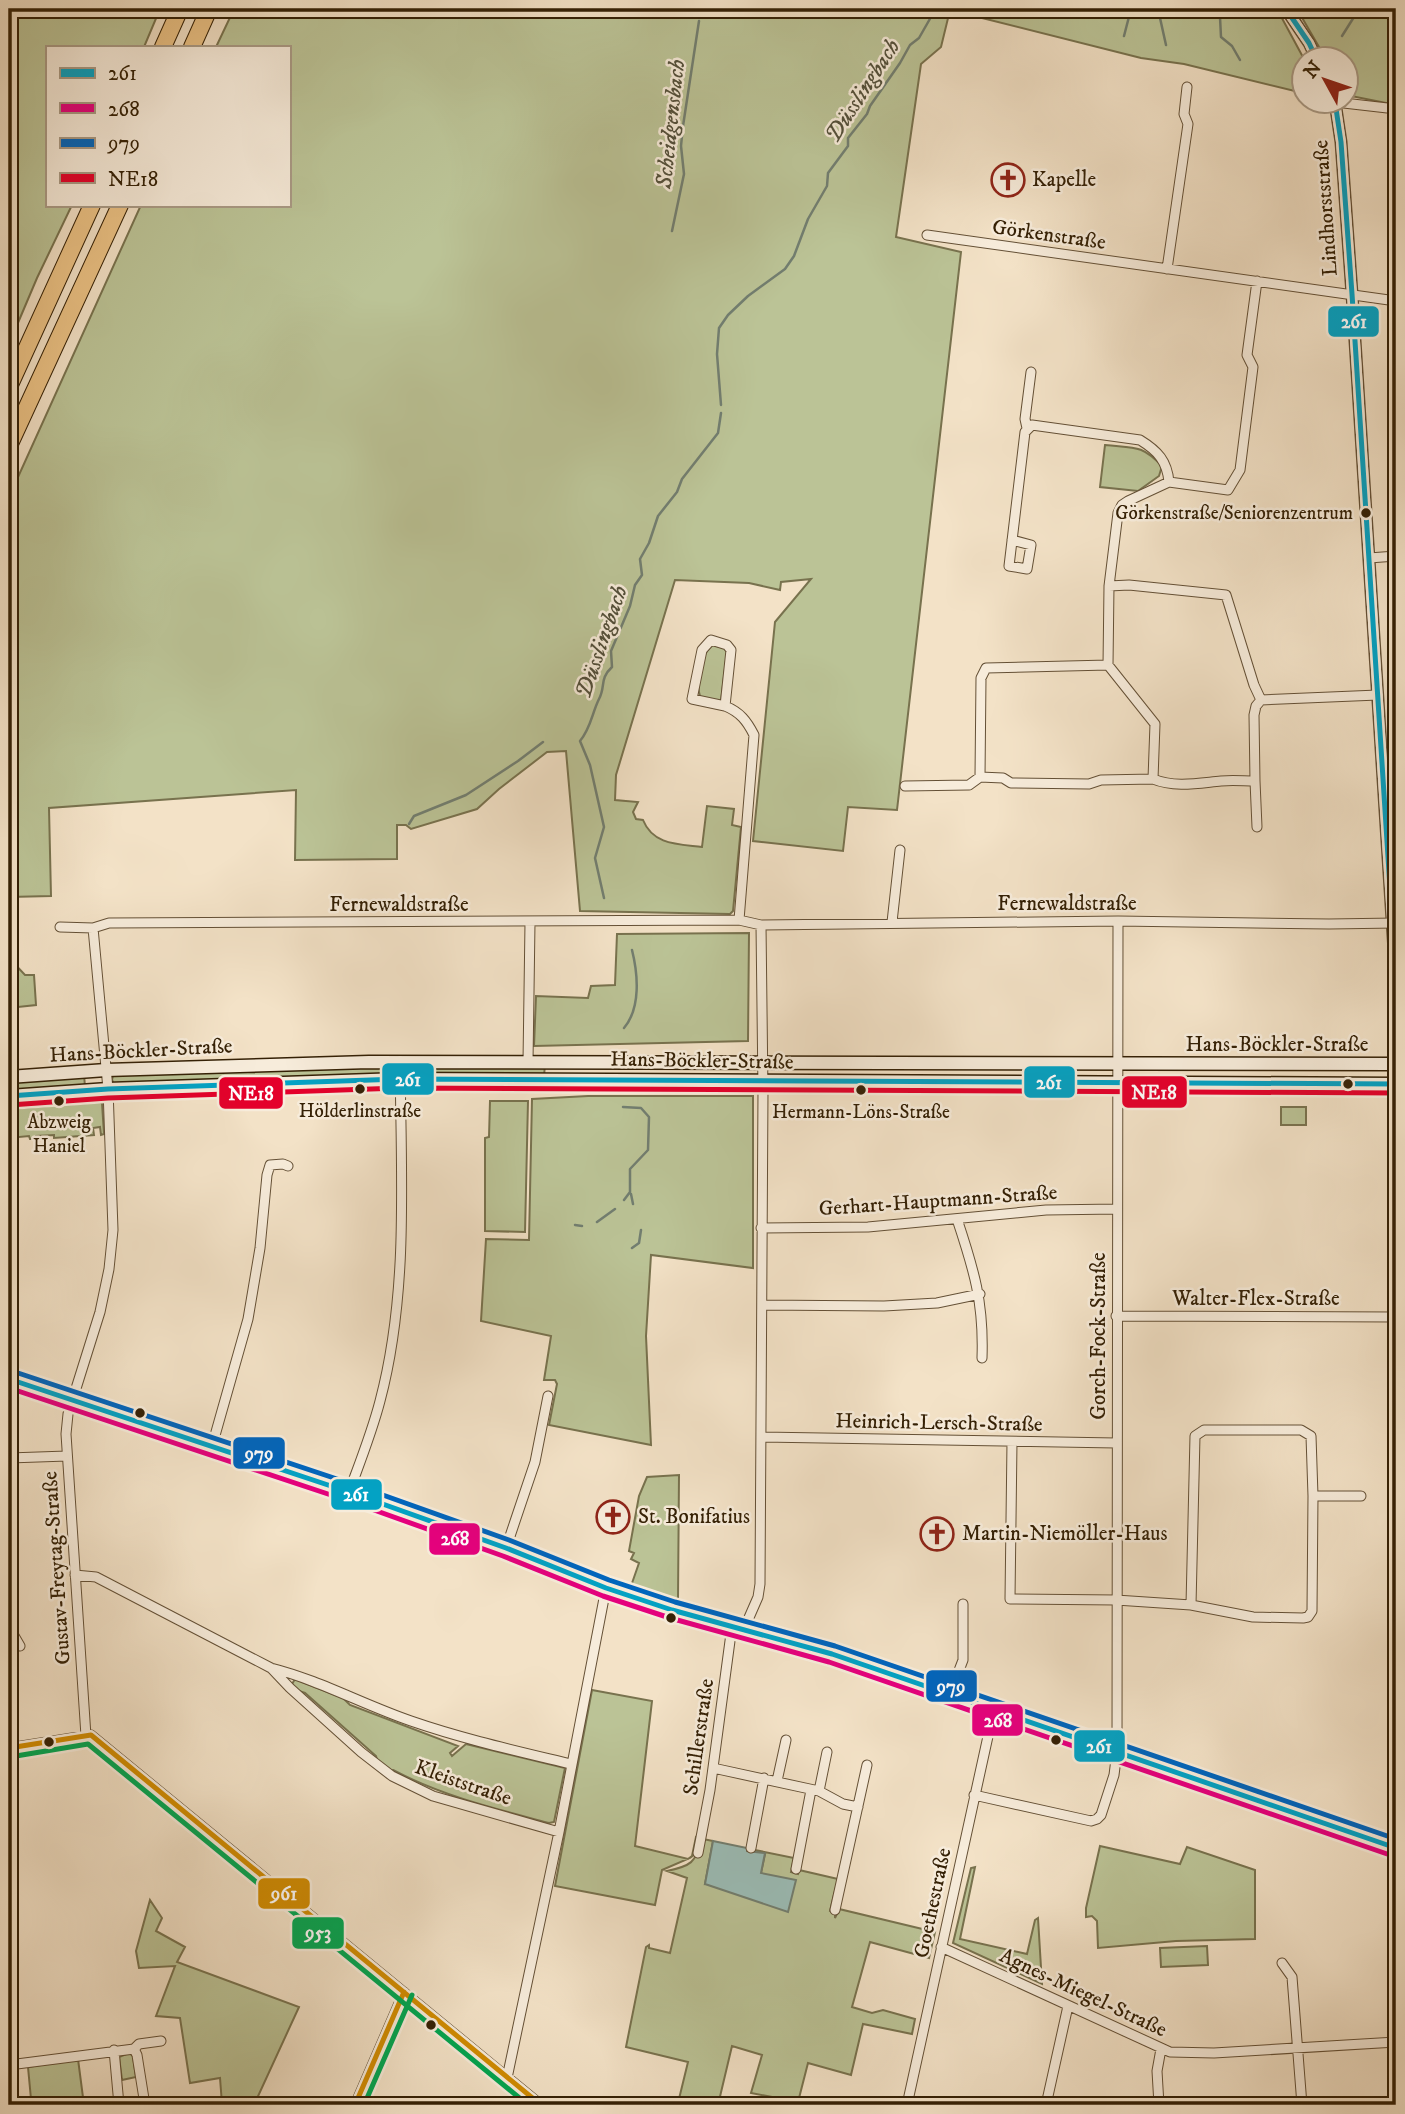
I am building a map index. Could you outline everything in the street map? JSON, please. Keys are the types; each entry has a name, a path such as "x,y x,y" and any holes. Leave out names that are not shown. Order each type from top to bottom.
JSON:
{"highway":[{"path":"163,46 180,9"},
{"path":"192,46 209,9"},
{"path":"9,387 92,206"},
{"path":"9,446 120,206"}],"main road":[{"name":"Hans-Böckler-Straße","path":"9,1077 106,1070 400,1061 1396,1064"},
{"name":"Hans-Böckler-Straße","path":"9,1096 108,1089 400,1079 1396,1084"}],"street":[{"path":"1286,9 1310,46"},
{"path":"1167,269 1188,124 1184,114 1187,87"},
{"path":"1360,105 1396,109"},
{"name":"Lindhorststraße","path":"1337,116 1352,294 1396,982"},
{"name":"Görkenstraße","path":"927,235 1396,301"},
{"path":"1153,779 1155,723 1108,665 1109,586 1118,513 1122,505 1169,482 1228,490 1240,470 1253,367 1247,355 1257,281"},
{"path":"1012,540 1027,428 1025,419 1031,372"},
{"path":"1027,428 1039,424 1140,440 1155,449 1167,467 1169,482"},
{"path":"1369,558 1396,556"},
{"path":"1109,586 1129,585 1226,595 1261,701"},
{"path":"725,706 731,650 727,645 711,640 702,650 692,699 734,709 746,720 754,736 739,920"},
{"path":"980,777 981,678 986,668 1108,665"},
{"path":"1257,827 1256,706 1261,701 1378,695"},
{"path":"905,786 969,785 980,777 1003,778 1011,783 1089,784 1101,780 1153,779 1163,783 1206,785 1218,781 1255,781"},
{"path":"892,922 900,850"},
{"name":"Fernewaldstraße","path":"60,927 93,928 109,923 739,920 761,925 1118,921 1394,923"},
{"name":"Gorch-Fock-Straße","path":"974,1795 1091,1821 1101,1815 1114,1775 1117,1751 1118,921"},
{"path":"528,1062 530,923"},
{"path":"744,1629 761,1584 761,925"},
{"name":"Gustav-Freytag-Straße","path":"86,1736 67,1424 100,1312 109,1269 113,1203 108,1089 93,928"},
{"path":"349,1492 380,1402 393,1327 400,1244 400,1061"},
{"path":"212,1446 248,1319 260,1248 267,1175 271,1165 288,1166"},
{"name":"Gerhart-Hauptmann-Straße","path":"761,1228 868,1227 1046,1210 1117,1209"},
{"path":"957,1219 980,1294 983,1315 982,1358"},
{"path":"762,1305 884,1306 937,1303 980,1294"},
{"name":"Walter-Flex-Straße","path":"1116,1316 1396,1317"},
{"path":"9,1379 349,1492 506,1548 606,1588 672,1610 832,1654 1396,1849"},
{"path":"506,1548 535,1462 548,1396"},
{"path":"1012,1442 1010,1599 1116,1600 1191,1605 1253,1617 1308,1617 1312,1611 1313,1496 1312,1441 1307,1432 1199,1432 1194,1442 1191,1605"},
{"name":"Heinrich-Lersch-Straße","path":"761,1437 1116,1443"},
{"path":"9,1458 67,1456"},
{"path":"1313,1496 1361,1496"},
{"name":"Kleiststraße","path":"75,1576 96,1577 271,1668 298,1675 366,1704 447,1732 485,1744 571,1764"},
{"path":"508,2078 606,1588"},
{"path":"950,1694 963,1660 963,1604"},
{"name":"Schillerstraße","path":"698,1853 713,1768 732,1626"},
{"path":"9,1627 20,1646"},
{"name":"Kleiststraße","path":"271,1668 340,1734 392,1776 433,1796 559,1832"},
{"name":"Goethestraße","path":"907,2105 994,1709"},
{"path":"9,1748 91,1735 541,2105"},
{"path":"777,1781 786,1740"},
{"path":"796,1869 815,1790 828,1752"},
{"path":"835,1910 867,1765"},
{"path":"713,1768 815,1790 844,1804 858,1807"},
{"path":"751,1848 764,1778"},
{"name":"Agnes-Miegel-Straße","path":"941,1947 1161,2049 1182,2053 1396,2042"},
{"path":"1282,1963 1292,1977 1302,2105"},
{"path":"355,2105 404,1992"},
{"path":"1046,2105 1068,2006"},
{"path":"9,2065 134,2049 139,2044 161,2041"},
{"path":"134,2049 138,2055 145,2105"},
{"path":"1158,2105 1157,2071 1161,2049"},
{"path":"114,2050 119,2105"}],"green space":[{"path":"9,9 160,9 144,46 46,46 46,206 72,206 9,344"},
{"path":"234,9 1277,9 1297,46 1290,46 1290,90 1184,64 1141,58 950,10 941,47 921,64 896,237 961,252 897,810 848,807 843,851 753,841 775,622 811,579 781,582 780,590 749,583 675,580 616,775 615,800 638,802 633,812 636,819 643,820 647,828 660,839 675,844 702,847 707,806 734,809 732,825 741,827 733,911 730,914 580,911 566,751 547,752 477,809 411,829 406,825 397,825 397,859 295,860 296,790 49,808 51,896 9,897 9,497 141,206 290,206 290,46 216,46"},
{"path":"1297,9 1396,9 1396,105 1360,98 1360,46 1318,46"},
{"path":"1105,445 1142,450 1162,466 1159,476 1138,491 1100,487"},
{"path":"713,645 724,648 727,652 721,701 701,698 699,693 702,662"},
{"path":"749,933 748,1041 534,1046 536,996 588,998 591,986 615,985 617,934"},
{"path":"9,958 25,975 34,975 36,1005 9,1008"},
{"path":"386,1064 386,1077 114,1084 112,1080 113,1075"},
{"path":"545,1065 544,1076 405,1073 405,1066"},
{"path":"84,1074 85,1087 9,1092 9,1080"},
{"path":"588,1096 753,1096 753,1268 651,1255 646,1336 651,1445 549,1425 557,1384 555,1380 544,1380 551,1336 481,1321 486,1239 529,1240 532,1099"},
{"path":"490,1101 528,1101 525,1232 485,1231 485,1138 489,1137"},
{"path":"100,1102 104,1134 101,1135 100,1127 93,1128 94,1135 9,1138 9,1109"},
{"path":"1281,1107 1306,1107 1306,1125 1281,1125"},
{"path":"679,1475 678,1600 631,1586 639,1563 631,1559 634,1553 629,1551 639,1496 647,1477"},
{"path":"295,1679 343,1698 350,1705 458,1746 450,1753 452,1756 466,1744 565,1768 554,1822 549,1823 470,1801 391,1771 378,1763 376,1756 305,1693 299,1691 292,1684"},
{"path":"592,1690 652,1701 635,1846 688,1859 662,1870 655,1905 555,1886"},
{"path":"696,1837 700,1838 694,1855 688,1859 692,1856"},
{"path":"703,1839 713,1841 705,1884 761,1873 765,1854 755,1850 794,1858 791,1872 798,1874 799,1870 838,1879 830,1911 835,1913 835,1918 839,1909 935,1932 929,1958 870,1942 852,2007 872,2013 883,2010 915,2019 912,2034 863,2024 851,2075 808,2063 798,2102 751,2093 762,2055 732,2046 718,2105 692,2105 679,2099 688,2062 626,2047 646,1947 649,1945 649,1948 670,1953 687,1878 667,1871 691,1862"},
{"path":"1100,1846 1180,1864 1187,1847 1255,1870 1255,1939 1176,1941 1098,1948 1097,1921 1092,1916 1086,1917 1086,1908"},
{"path":"975,1867 960,1939 1027,1954 1035,1920 1038,1918 1042,1984 953,1943 971,1868"},
{"path":"150,1900 162,1918 156,1931 185,1947 177,1962 299,2007 254,2105 217,2105 222,2104 220,2078 190,2083 180,2018 156,2016 175,1966 139,1968 136,1951"},
{"path":"1207,1946 1208,1965 1161,1967 1160,1948"},
{"path":"129,2053 133,2056 136,2077 122,2080 119,2057"},
{"path":"78,2059 84,2105 28,2105 31,2099 28,2067"}],"water":[{"path":"713,1841 765,1853 761,1873 796,1880 788,1912 705,1884"}],"waterway":[{"path":"1124,36 1131,9"},
{"path":"1158,9 1166,45"},
{"path":"1215,9 1220,17 1221,37 1232,46 1240,60"},
{"path":"1342,36 1359,9"},
{"name":"Düsslingbach","path":"721,405 717,354 719,328 728,315 748,296 785,269 794,256 808,219 827,186 828,173 848,146 848,138 867,114 910,45 919,38 935,10"},
{"name":"Scheidgensbach","path":"672,231 684,174 681,146 699,21"},
{"name":"Düsslingbach","path":"604,898 595,858 604,827 590,765 580,741 589,726 605,675 612,667 611,651 630,606 635,585 642,575 640,559 649,543 658,516 677,492 682,479 718,433 721,413"},
{"path":"409,824 414,816 466,795 543,742"},
{"name":"Düsslingbach","path":"624,1028 636,1001 637,980 632,950"},
{"name":"Düsslingbach","path":"623,1107 641,1108 649,1117 648,1150 630,1169 630,1192 624,1200"},
{"path":"631,1194 633,1204"},
{"name":"Düsslingbach","path":"597,1222 615,1209"},
{"name":"Düsslingbach","path":"575,1225 582,1226"},
{"path":"632,1248 639,1243 641,1230"}],"transit line":[{"name":"261","path":"1286,9 1310,46"},
{"name":"261","path":"1337,116 1352,294 1396,982"},
{"name":"261","path":"9,1096 108,1089 400,1079 1396,1084"},
{"name":"NE18","path":"10,1105 108,1098 400,1088 1396,1093"},
{"name":"979","path":"12,1371 352,1484 509,1540 609,1580 675,1602 835,1646 1396,1839"},
{"name":"261","path":"9,1379 349,1492 506,1548 606,1588 672,1610 832,1654 1396,1848"},
{"name":"268","path":"9,1388 346,1500 503,1556 603,1596 670,1618 829,1662 1393,1856"},
{"name":"961","path":"9,1748 91,1735 541,2105"},
{"name":"953","path":"10,1757 88,1744 528,2105"},
{"name":"961","path":"355,2105 404,1992"},
{"name":"953","path":"364,2105 412,1995"}],"place":[{"name":"Kapelle","path":"1008,180"},
{"name":"Görkenstraße/Seniorenzentrum","path":"1366,513"},
{"name":"Hölderlinstraße","path":"360,1089"},
{"name":"Hermann-Löns-Straße","path":"861,1090"},
{"name":"Abzweig Haniel","path":"59,1101"},
{"name":"St. Bonifatius","path":"613,1517"},
{"name":"Martin-Niemöller-Haus","path":"937,1534"}]}
